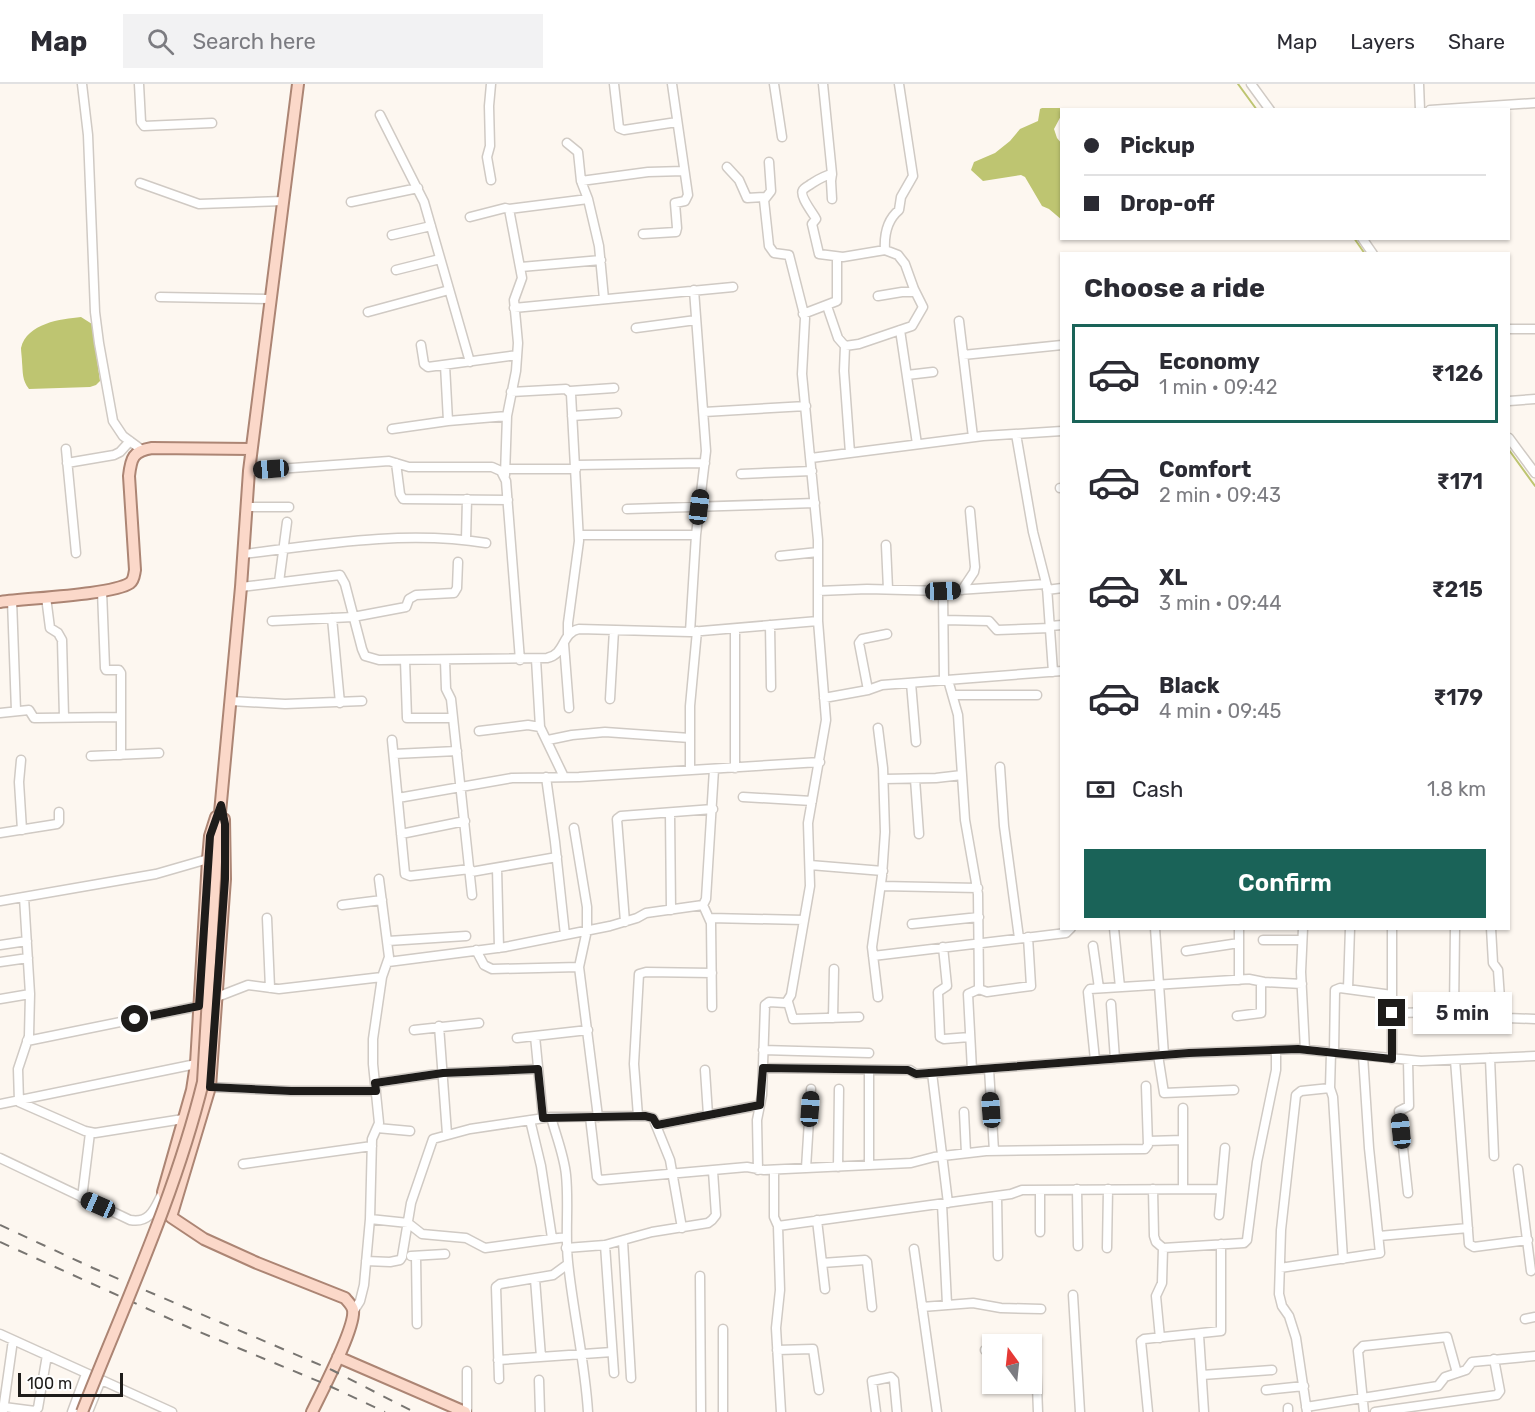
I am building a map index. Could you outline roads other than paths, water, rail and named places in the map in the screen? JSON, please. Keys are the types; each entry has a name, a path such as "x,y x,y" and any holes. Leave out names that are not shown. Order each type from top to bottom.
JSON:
{"main road":[{"path":"82,1412 162,1213 194,1119 203,1082 217,845 244,554 251,449 298,84"},
{"path":"0,602 102,591 130,583 134,578 135,570 130,463 134,455 142,450 152,448 251,449"},
{"path":"221,805 211,830 208,859 196,1064 192,1090 163,1192 171,1217 204,1239 345,1298 351,1304 352,1320 313,1412"},
{"path":"171,1217 210,1087 225,879 225,824 221,805"},
{"path":"338,1357 466,1412"}],"street":[{"path":"82,84 88,135 95,312 99,343 113,421 123,436 142,450"},
{"path":"139,84 141,122 144,126 212,123"},
{"path":"491,84 490,146 487,157 491,180"},
{"path":"615,84 619,128 624,130 677,122"},
{"path":"643,234 677,231 675,203 685,201 688,195 672,84"},
{"path":"774,84 782,137"},
{"path":"823,84 832,174 832,199"},
{"path":"885,250 886,229 891,217 899,210 901,197 913,176 899,84"},
{"path":"1251,84 1269,108"},
{"path":"1419,84 1420,108"},
{"path":"1460,108 1535,103"},
{"path":"380,116 412,181 418,188 470,362"},
{"path":"567,143 578,152 581,181 588,199 601,260 604,299"},
{"path":"727,167 740,182 747,198 765,197 771,194 769,162"},
{"path":"581,181 648,172 684,171"},
{"path":"832,174 819,177 802,192 804,201 816,219 812,224 819,254 847,257 885,250 898,255 902,259 923,307 915,324 859,344 845,346"},
{"path":"140,183 199,204 283,201"},
{"path":"351,202 418,188"},
{"path":"765,197 769,246 774,253 789,255 803,314 805,333 802,374 815,503 818,621 826,720 808,823 810,886 788,1002 793,1019 860,1017"},
{"path":"470,217 505,208 588,199"},
{"path":"509,209 522,278 515,296 517,355 507,416 505,472 520,660"},
{"path":"392,235 431,226"},
{"path":"803,314 827,306 838,299 837,256"},
{"path":"396,270 440,259"},
{"path":"521,267 601,260"},
{"path":"514,308 733,287"},
{"path":"368,312 449,290"},
{"path":"690,770 696,535 706,437 694,290"},
{"path":"878,296 915,292"},
{"path":"160,297 270,299"},
{"path":"827,306 838,338 845,346 844,370 850,453"},
{"path":"636,328 696,320"},
{"path":"959,321 973,437"},
{"path":"1510,329 1535,329"},
{"path":"900,330 917,444"},
{"path":"421,345 426,366 517,355"},
{"path":"963,355 1060,345"},
{"path":"445,365 448,421"},
{"path":"907,375 933,372"},
{"path":"511,392 614,388"},
{"path":"568,635 567,623 579,535 570,391"},
{"path":"1510,401 1535,399"},
{"path":"704,412 806,406"},
{"path":"572,416 617,413"},
{"path":"392,429 507,416"},
{"path":"811,458 973,437 1060,431"},
{"path":"824,698 868,690 882,685 1057,671 1046,587 1033,532 1016,434"},
{"path":"1510,439 1535,473"},
{"path":"67,463 114,455 130,441"},
{"path":"66,449 76,553"},
{"path":"249,471 382,462 409,467 492,467 505,472 576,467 705,463"},
{"path":"396,463 400,494 403,499 507,500"},
{"path":"741,474 812,471"},
{"path":"466,540 467,499"},
{"path":"627,509 815,503"},
{"path":"247,507 289,507"},
{"path":"962,590 975,567 970,511"},
{"path":"279,582 287,522"},
{"path":"579,535 696,535"},
{"path":"244,554 386,539 466,540 486,543"},
{"path":"886,545 888,589"},
{"path":"780,555 818,552"},
{"path":"272,621 353,617 406,607 409,599 416,596 454,592 457,588 458,562"},
{"path":"241,586 340,575 345,584 365,656 379,660 520,660 554,657 568,635 573,630 579,629 693,632 818,621"},
{"path":"818,591 1060,588"},
{"path":"102,591 105,668 121,671 121,755"},
{"path":"943,591 946,680 958,715 965,820 978,888 979,989"},
{"path":"46,597 50,628 58,633 62,640 64,717"},
{"path":"12,600 16,711"},
{"path":"332,618 340,702"},
{"path":"944,620 988,621 997,630 1060,625"},
{"path":"770,625 771,687"},
{"path":"735,629 735,768"},
{"path":"610,699 614,630"},
{"path":"868,690 859,643 862,639 887,634"},
{"path":"564,644 568,708"},
{"path":"536,659 540,727 564,777"},
{"path":"405,660 407,718 453,718"},
{"path":"445,660 446,689 451,699 472,895"},
{"path":"911,683 916,742"},
{"path":"953,695 1037,695"},
{"path":"231,701 285,704 362,701"},
{"path":"0,713 28,710 35,718 121,717"},
{"path":"479,731 528,724 540,727"},
{"path":"878,728 884,779 885,832 883,871 872,938 878,997"},
{"path":"548,740 605,732 690,738"},
{"path":"392,740 406,875 497,868 557,857"},
{"path":"394,754 457,751"},
{"path":"91,756 159,753"},
{"path":"21,760 19,774 22,830"},
{"path":"398,798 512,778 820,762"},
{"path":"972,1070 968,994 979,989 987,992 1031,986 1004,826 1000,767"},
{"path":"703,905 706,899 714,769"},
{"path":"884,779 962,775"},
{"path":"546,777 565,935"},
{"path":"915,779 919,834"},
{"path":"743,797 812,801"},
{"path":"625,922 617,819 621,816 713,809"},
{"path":"0,833 57,824 59,812"},
{"path":"669,813 671,910"},
{"path":"401,834 465,821"},
{"path":"574,828 586,898 587,930 579,967 588,1030 597,1179 673,1175 747,1167 774,1170 869,1166 920,1162 942,1156 994,1151 1145,1149 1148,1141 1146,1086"},
{"path":"0,901 156,874 208,859"},
{"path":"810,865 883,871"},
{"path":"497,868 499,948"},
{"path":"353,1312 363,1295 370,1220 372,1146 379,1117 373,1040 382,977 388,962 388,941 378,879"},
{"path":"880,886 978,888"},
{"path":"19,1102 18,1069 27,1041 30,994 24,897"},
{"path":"342,905 381,900"},
{"path":"388,962 499,948 625,922 646,913 703,905"},
{"path":"703,905 710,918 712,1007"},
{"path":"912,924 979,917"},
{"path":"267,918 270,988"},
{"path":"710,918 804,920"},
{"path":"873,956 1066,933 1069,930"},
{"path":"1114,930 1120,987"},
{"path":"1155,930 1164,1093 1234,1090"},
{"path":"1239,930 1239,980"},
{"path":"1303,930 1302,984 1305,1050"},
{"path":"1348,989 1350,930"},
{"path":"1392,930 1392,1059"},
{"path":"1454,1011 1455,930"},
{"path":"1491,930 1493,963 1498,970 1502,1016 1535,1019"},
{"path":"388,941 466,936"},
{"path":"1263,940 1302,940"},
{"path":"0,945 27,941"},
{"path":"1186,951 1239,944"},
{"path":"1093,946 1099,988"},
{"path":"943,947 947,986 938,992 940,1037 944,1039 970,1037"},
{"path":"476,951 484,965 492,969 579,967"},
{"path":"0,962 28,958"},
{"path":"833,1018 834,969"},
{"path":"638,1116 634,1064 639,974 646,972 712,973"},
{"path":"217,996 248,986 286,988 382,977"},
{"path":"1095,1060 1088,992 1090,989 1254,979 1261,982 1302,984"},
{"path":"1237,1016 1261,1013 1261,982"},
{"path":"1343,1259 1333,1097 1330,1088 1334,992 1337,988 1392,995"},
{"path":"0,999 30,994"},
{"path":"758,1170 758,1120 766,1003 788,1002"},
{"path":"1111,1004 1115,1059"},
{"path":"27,1041 199,1006"},
{"path":"1392,1013 1500,1011"},
{"path":"414,1030 479,1023"},
{"path":"439,1026 447,1134"},
{"path":"518,1038 588,1030"},
{"path":"535,1036 538,1069 547,1118 566,1171 566,1248 580,1354 585,1374 588,1412"},
{"path":"764,1050 869,1053"},
{"path":"1153,1189 1154,1236 1156,1242 1163,1248 1244,1243 1247,1240 1257,1162 1276,1070 1276,1050"},
{"path":"763,1068 908,1070 916,1074 1161,1055 1276,1050 1333,1052 1408,1060 1535,1056"},
{"path":"1280,1268 1378,1255 1380,1250 1368,1148 1363,1056"},
{"path":"1490,1058 1494,1156"},
{"path":"1408,1060 1410,1104 1408,1108 1399,1111 1408,1193"},
{"path":"1455,1060 1469,1244 1474,1247 1528,1240"},
{"path":"0,1104 19,1102 196,1064"},
{"path":"210,1087 291,1091 376,1087 443,1073 538,1069"},
{"path":"989,1069 994,1151"},
{"path":"705,1070 708,1115"},
{"path":"869,1070 869,1166"},
{"path":"932,1073 942,1156 947,1304"},
{"path":"1330,1088 1301,1090 1296,1095 1287,1169 1280,1301 1289,1316 1296,1338 1306,1409 1438,1386 1444,1377 1466,1370 1472,1362 1535,1356"},
{"path":"806,1168 811,1089"},
{"path":"838,1167 839,1089"},
{"path":"19,1102 90,1133 183,1119"},
{"path":"657,1125 760,1105"},
{"path":"1183,1188 1184,1108"},
{"path":"964,1112 966,1153"},
{"path":"402,1257 419,1176 431,1142 436,1136 547,1118 638,1116 653,1118 670,1160 682,1228"},
{"path":"530,1120 541,1166 552,1238"},
{"path":"377,1128 410,1131"},
{"path":"82,1198 90,1133"},
{"path":"1148,1141 1183,1140"},
{"path":"243,1164 372,1146"},
{"path":"1219,1215 1225,1148"},
{"path":"0,1158 82,1198 137,1221 152,1214 163,1192"},
{"path":"1518,1169 1531,1270"},
{"path":"566,1248 605,1245 652,1232 712,1221 716,1215 713,1170"},
{"path":"774,1170 774,1217 778,1226 781,1274 776,1328 781,1412"},
{"path":"1077,1189 1078,1246"},
{"path":"1107,1248 1108,1189"},
{"path":"778,1226 1011,1194 1022,1190 1221,1189"},
{"path":"1040,1190 1040,1232"},
{"path":"997,1196 998,1256"},
{"path":"1524,1211 1535,1210"},
{"path":"370,1220 408,1223 422,1234 466,1238 485,1248 566,1237"},
{"path":"817,1220 825,1289"},
{"path":"1379,1236 1468,1228"},
{"path":"623,1241 631,1378"},
{"path":"1148,1412 1141,1345 1143,1339 1219,1333 1222,1329 1221,1244"},
{"path":"605,1245 614,1373"},
{"path":"1160,1338 1156,1296 1162,1283 1163,1248"},
{"path":"914,1249 937,1412"},
{"path":"366,1261 390,1262 402,1257 445,1254"},
{"path":"416,1256 417,1324"},
{"path":"822,1263 865,1260 872,1307"},
{"path":"499,1379 496,1287 500,1284 553,1275 568,1264"},
{"path":"700,1276 701,1412"},
{"path":"535,1279 541,1357"},
{"path":"1073,1295 1080,1412"},
{"path":"922,1308 947,1304 1041,1308"},
{"path":"1525,1319 1535,1317"},
{"path":"723,1329 723,1412"},
{"path":"0,1334 172,1412"},
{"path":"1199,1335 1204,1412"},
{"path":"1364,1412 1358,1351 1363,1346 1447,1337 1457,1373"},
{"path":"13,1340 4,1410 33,1412 38,1408 46,1355"},
{"path":"777,1350 813,1349 819,1390"},
{"path":"498,1360 612,1352"},
{"path":"1376,1412 1497,1395 1500,1391 1494,1359"},
{"path":"1202,1376 1272,1370"},
{"path":"466,1412 467,1371"},
{"path":"72,1412 86,1374"},
{"path":"876,1412 872,1381 891,1377 894,1380 897,1412"},
{"path":"88,1412 100,1380"},
{"path":"539,1380 540,1412"},
{"path":"1266,1390 1304,1386"},
{"path":"1037,1394 1038,1412"}],"waterway":[{"path":"1238,84 1256,108"},
{"path":"1355,240 1364,252"},
{"path":"1510,451 1535,486"}],"railway":[{"path":"0,1225 93,1268 332,1370 414,1412"},
{"path":"0,1242 190,1328 325,1384 385,1412"}]}
